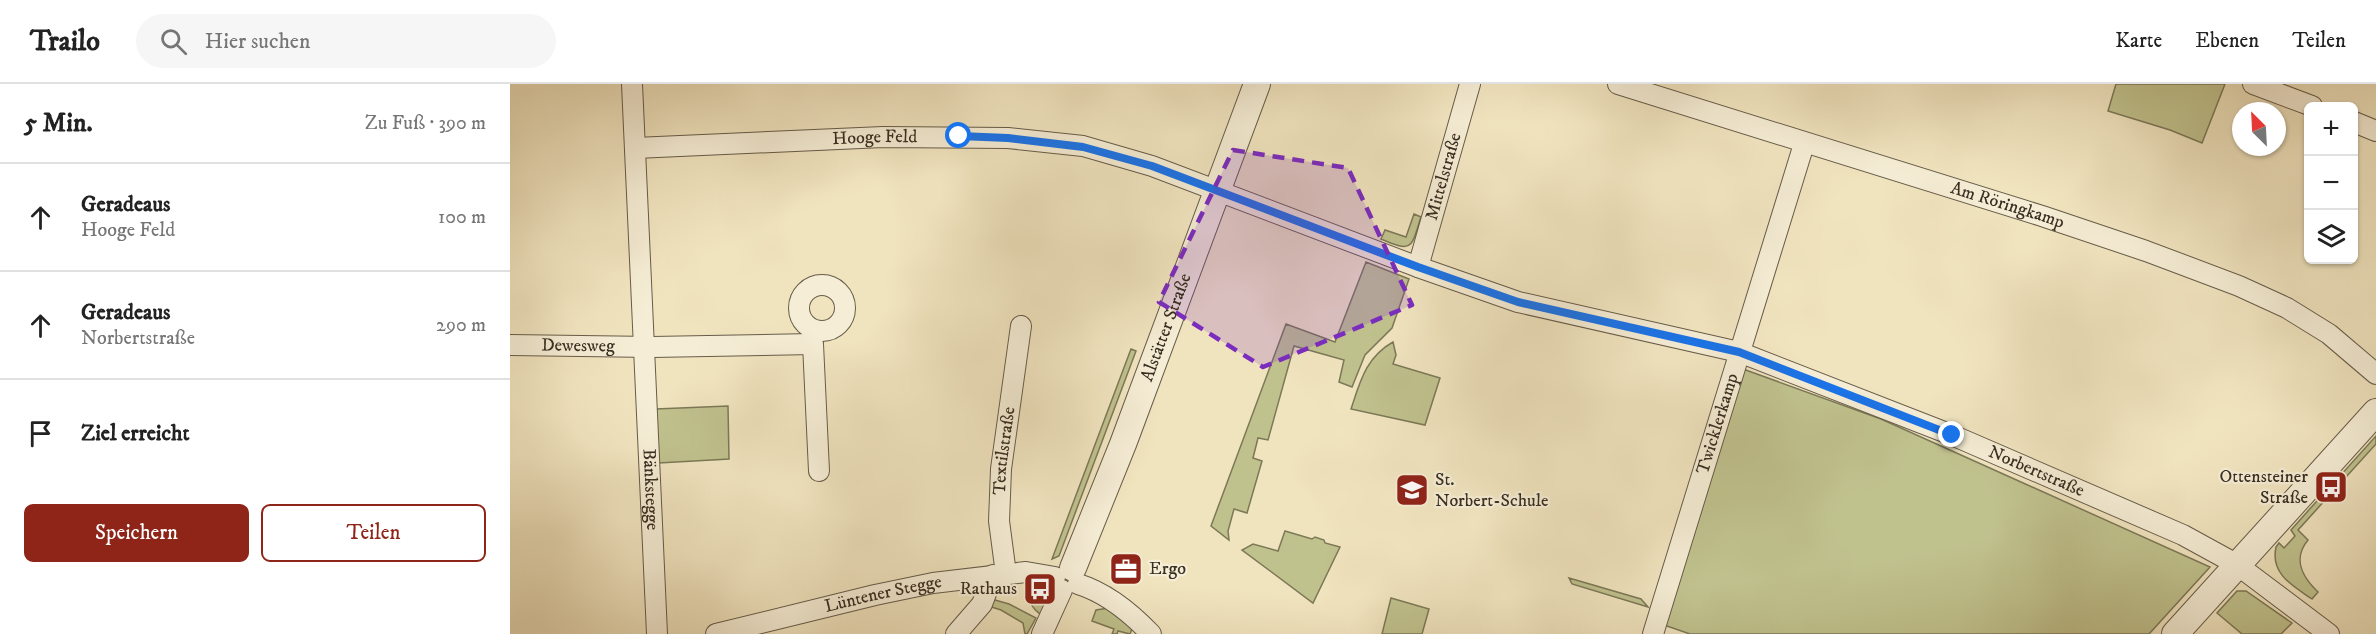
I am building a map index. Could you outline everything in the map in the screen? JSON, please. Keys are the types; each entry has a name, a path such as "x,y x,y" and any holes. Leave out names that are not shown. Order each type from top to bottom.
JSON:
{"street":[{"name":"Bänkstegge","path":"632,84 657,634"},
{"name":"Alstätter Straße","path":"1067,580 1123,444 1257,84"},
{"name":"Mittelstraße","path":"1418,267 1470,84"},
{"name":"Am Röringkamp","path":"1618,84 1804,144 2042,216 2146,251 2239,286 2287,308 2329,334 2376,374"},
{"path":"2253,84 2304,103"},
{"path":"2358,124 2376,131"},
{"name":"Hooge Feld","path":"635,148 884,137 1008,138 1083,147 1152,166 1216,191"},
{"name":"Twicklerkamp","path":"1653,634 1804,144"},
{"name":"Norbertstraße","path":"1216,191 1518,302 1739,352 1952,435 2183,535 2236,564 2329,634"},
{"name":"Textilstraße","path":"999,574 1001,469 1021,326"},
{"path":"644,347 813,337 819,471"},
{"name":"Dewesweg","path":"510,345 644,347"},
{"path":"2175,634 2376,412"},
{"name":"Lüntener Stegge","path":"716,634 933,583 1026,572 1067,580 1096,590 1138,621 1151,634"},
{"path":"956,634 982,604 999,574"},
{"path":"1042,634 1067,580"}],"highlighted area":[{"path":"1233,150 1348,168 1412,305 1263,367 1159,302"}],"green space":[{"path":"2116,84 2225,84 2202,143 2170,130 2108,111"},
{"path":"1414,214 1421,217 1409,245 1399,246 1381,239 1385,230 1406,237"},
{"path":"1366,262 1409,279 1392,328 1365,355 1352,387 1339,382 1344,360 1294,346 1268,440 1258,438 1253,458 1262,461 1247,513 1234,509 1228,531 1229,540 1211,526 1286,324 1335,342"},
{"path":"1393,342 1396,355 1393,364 1440,378 1425,425 1351,409 1361,380 1370,363 1376,355"},
{"path":"1131,349 1136,351 1059,556 1052,559"},
{"path":"1743,369 1881,419 2210,567 2149,634 1690,634 1664,625"},
{"path":"728,406 729,459 659,463 656,409"},
{"path":"2376,436 2376,444 2298,530 2308,540 2303,547 2300,561 2308,581 2318,592 2312,599 2291,584 2280,572 2276,565 2276,547 2279,543 2284,548 2295,536 2291,530 2324,493 2327,496 2333,489 2330,487"},
{"path":"1285,531 1312,539 1315,537 1324,540 1325,543 1340,547 1313,603 1242,550 1253,544 1278,551"},
{"path":"1569,578 1641,599 1648,607 1572,584"},
{"path":"1031,583 1044,584 1052,592 1043,616 1031,602"},
{"path":"2237,591 2246,591 2292,623 2281,634 2242,634 2217,613"},
{"path":"1391,598 1429,609 1422,634 1382,634"},
{"path":"995,600 1009,604 1036,618 1027,634 1025,634 1023,623 1001,610 988,606"},
{"path":"1109,608 1133,626 1130,634 1118,631 1117,634 1112,634 1114,629 1092,621 1096,610"}],"place":[{"name":"Ottensteiner Straße","path":"2331,487"},
{"name":"St. Norbert-Schule","path":"1412,490"},
{"name":"Ergo","path":"1126,569"},
{"name":"Rathaus","path":"1040,589"}],"route":[{"path":"959,136 1008,138 1083,147 1152,166 1418,267 1518,302 1739,352 1952,435"}]}
